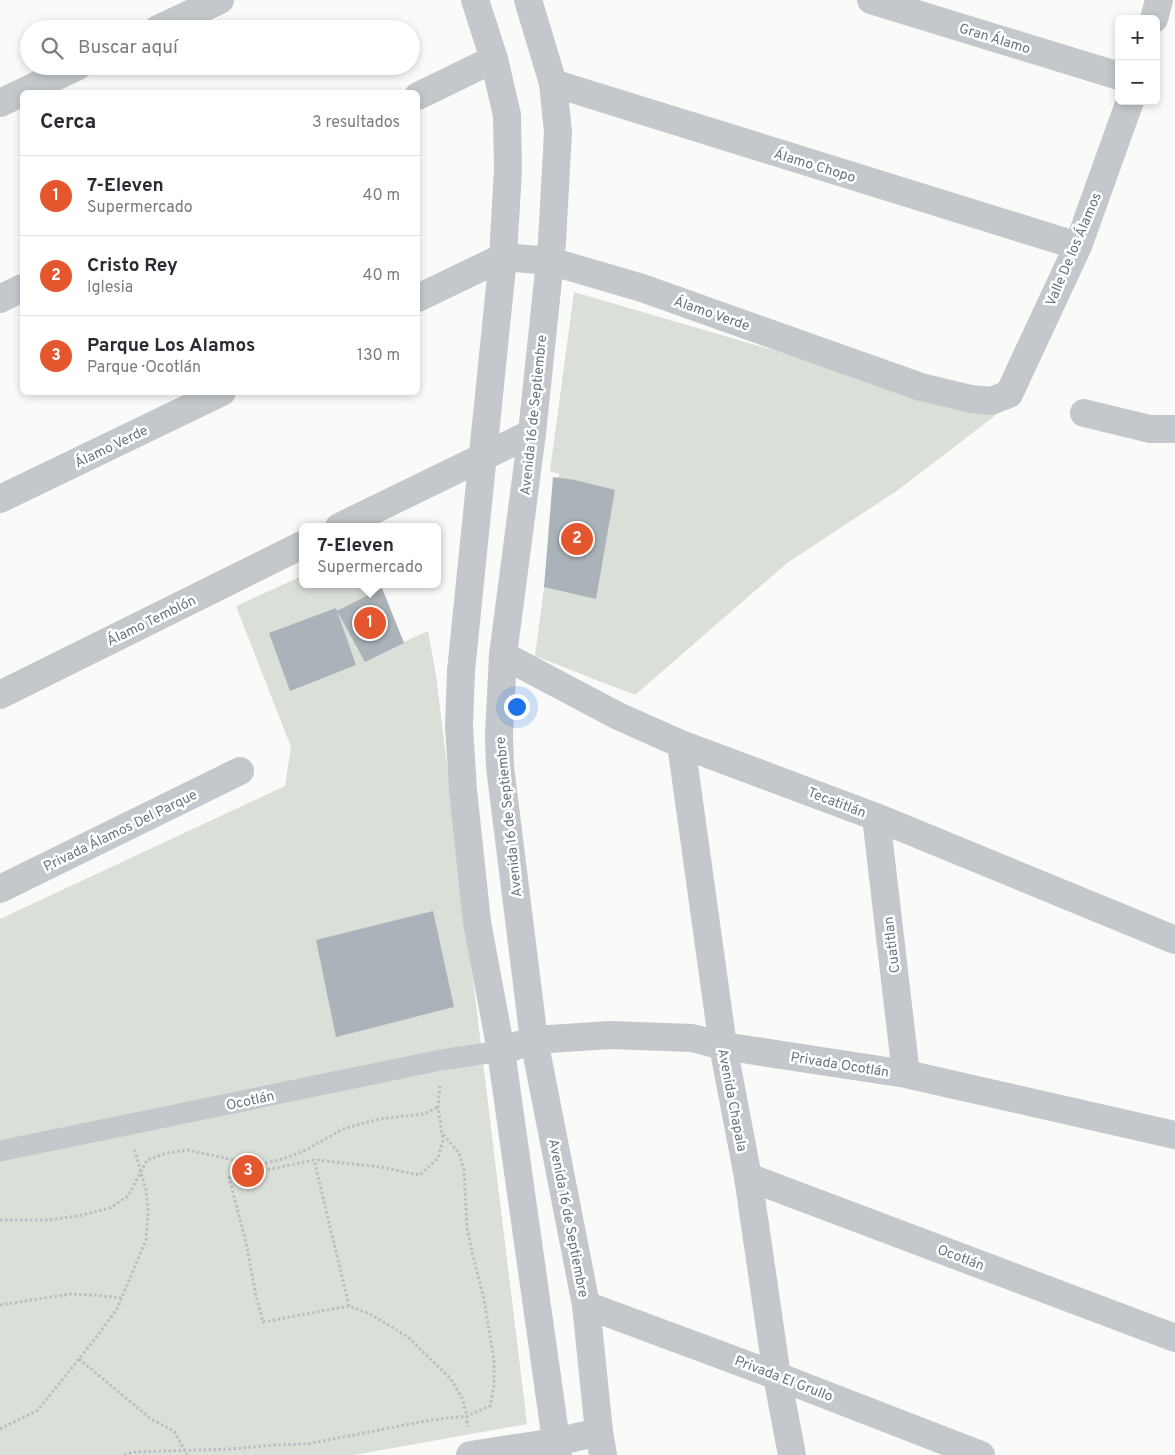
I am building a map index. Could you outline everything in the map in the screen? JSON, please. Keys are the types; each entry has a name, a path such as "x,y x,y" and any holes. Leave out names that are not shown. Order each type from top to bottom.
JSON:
{"street":[{"path":"177,20 220,0"},
{"path":"475,0 494,59 507,115 508,170 503,257 461,672 459,726 463,790 477,922 501,1052 558,1448"},
{"name":"Avenida 16 de Septiembre","path":"528,0 553,83 558,132 550,261 532,432 503,655 499,735 500,767 534,1040 586,1304 601,1444"},
{"name":"Gran Álamo","path":"871,0 1115,75"},
{"path":"1155,15 1159,0"},
{"path":"420,95 494,59"},
{"path":"27,90 59,75"},
{"name":"Álamo Chopo","path":"553,83 1078,246"},
{"path":"0,103 20,94"},
{"name":"Valle De los Álamos","path":"1009,394 1078,246 1129,105"},
{"path":"420,297 503,257"},
{"name":"Álamo Verde","path":"503,257 550,261 642,288 921,387 991,401 1009,394"},
{"path":"0,299 20,289"},
{"name":"Álamo Verde","path":"0,499 216,395"},
{"path":"1084,413 1150,429 1175,429"},
{"path":"347,523 532,432"},
{"name":"Álamo Temblón","path":"0,695 299,546"},
{"name":"Tecatitlán","path":"503,655 618,716 681,744 876,817 1175,940"},
{"name":"Avenida Chapala","path":"681,744 723,1046 748,1176 777,1376 792,1455"},
{"name":"Privada Álamos Del Parque","path":"0,889 240,771"},
{"name":"Cuatitlan","path":"876,817 906,1074"},
{"name":"Privada Ocotlán","path":"501,1052 534,1040 610,1035 692,1038 723,1046 906,1074 1175,1135"},
{"name":"Ocotlán","path":"0,1152 442,1060 501,1052"},
{"name":"Ocotlán","path":"748,1176 1175,1338"},
{"name":"Privada El Grullo","path":"586,1304 981,1455"},
{"path":"470,1455 601,1444"}],"path":[{"path":"317,1160 380,1167 420,1174 438,1158 443,1140 438,1107 442,1060"},
{"path":"0,1220 48,1220 78,1216 110,1208 128,1196 148,1160 167,1153 188,1150 257,1165 283,1159 306,1150 343,1129 379,1119 424,1114 438,1107"},
{"path":"0,1429 38,1410 117,1309 122,1298 146,1240 148,1214 146,1190 127,1126"},
{"path":"124,1455 134,1452 232,1449 307,1444 431,1420 467,1416 490,1406 494,1386 494,1360 484,1299 467,1228 464,1170 460,1154 441,1132"},
{"path":"349,1306 314,1160 228,1178 246,1242 263,1322 349,1306 370,1314 408,1337 425,1352 451,1380 462,1398 467,1416"},
{"path":"0,1305 70,1294 122,1298"},
{"path":"79,1359 151,1419 174,1431 187,1455"}],"shaded area":[{"path":"574,292 996,415 898,490 787,563 635,695 535,656 559,474 550,471"},
{"path":"299,577 299,588 376,588 404,642 428,631 436,675 527,1424 354,1455 0,1455 0,919 285,786 291,747 236,606"}],"building":[{"path":"553,477 575,480 615,490 596,599 544,587"},
{"path":"382,588 404,643 365,662 337,611"},
{"path":"336,608 356,665 290,691 269,633"},
{"path":"433,911 454,1007 336,1037 316,940"}],"place":[{"name":"Cristo Rey","path":"577,539"},
{"name":"7-Eleven","path":"370,623"},
{"name":"Parque Los Alamos","path":"248,1171"}]}
